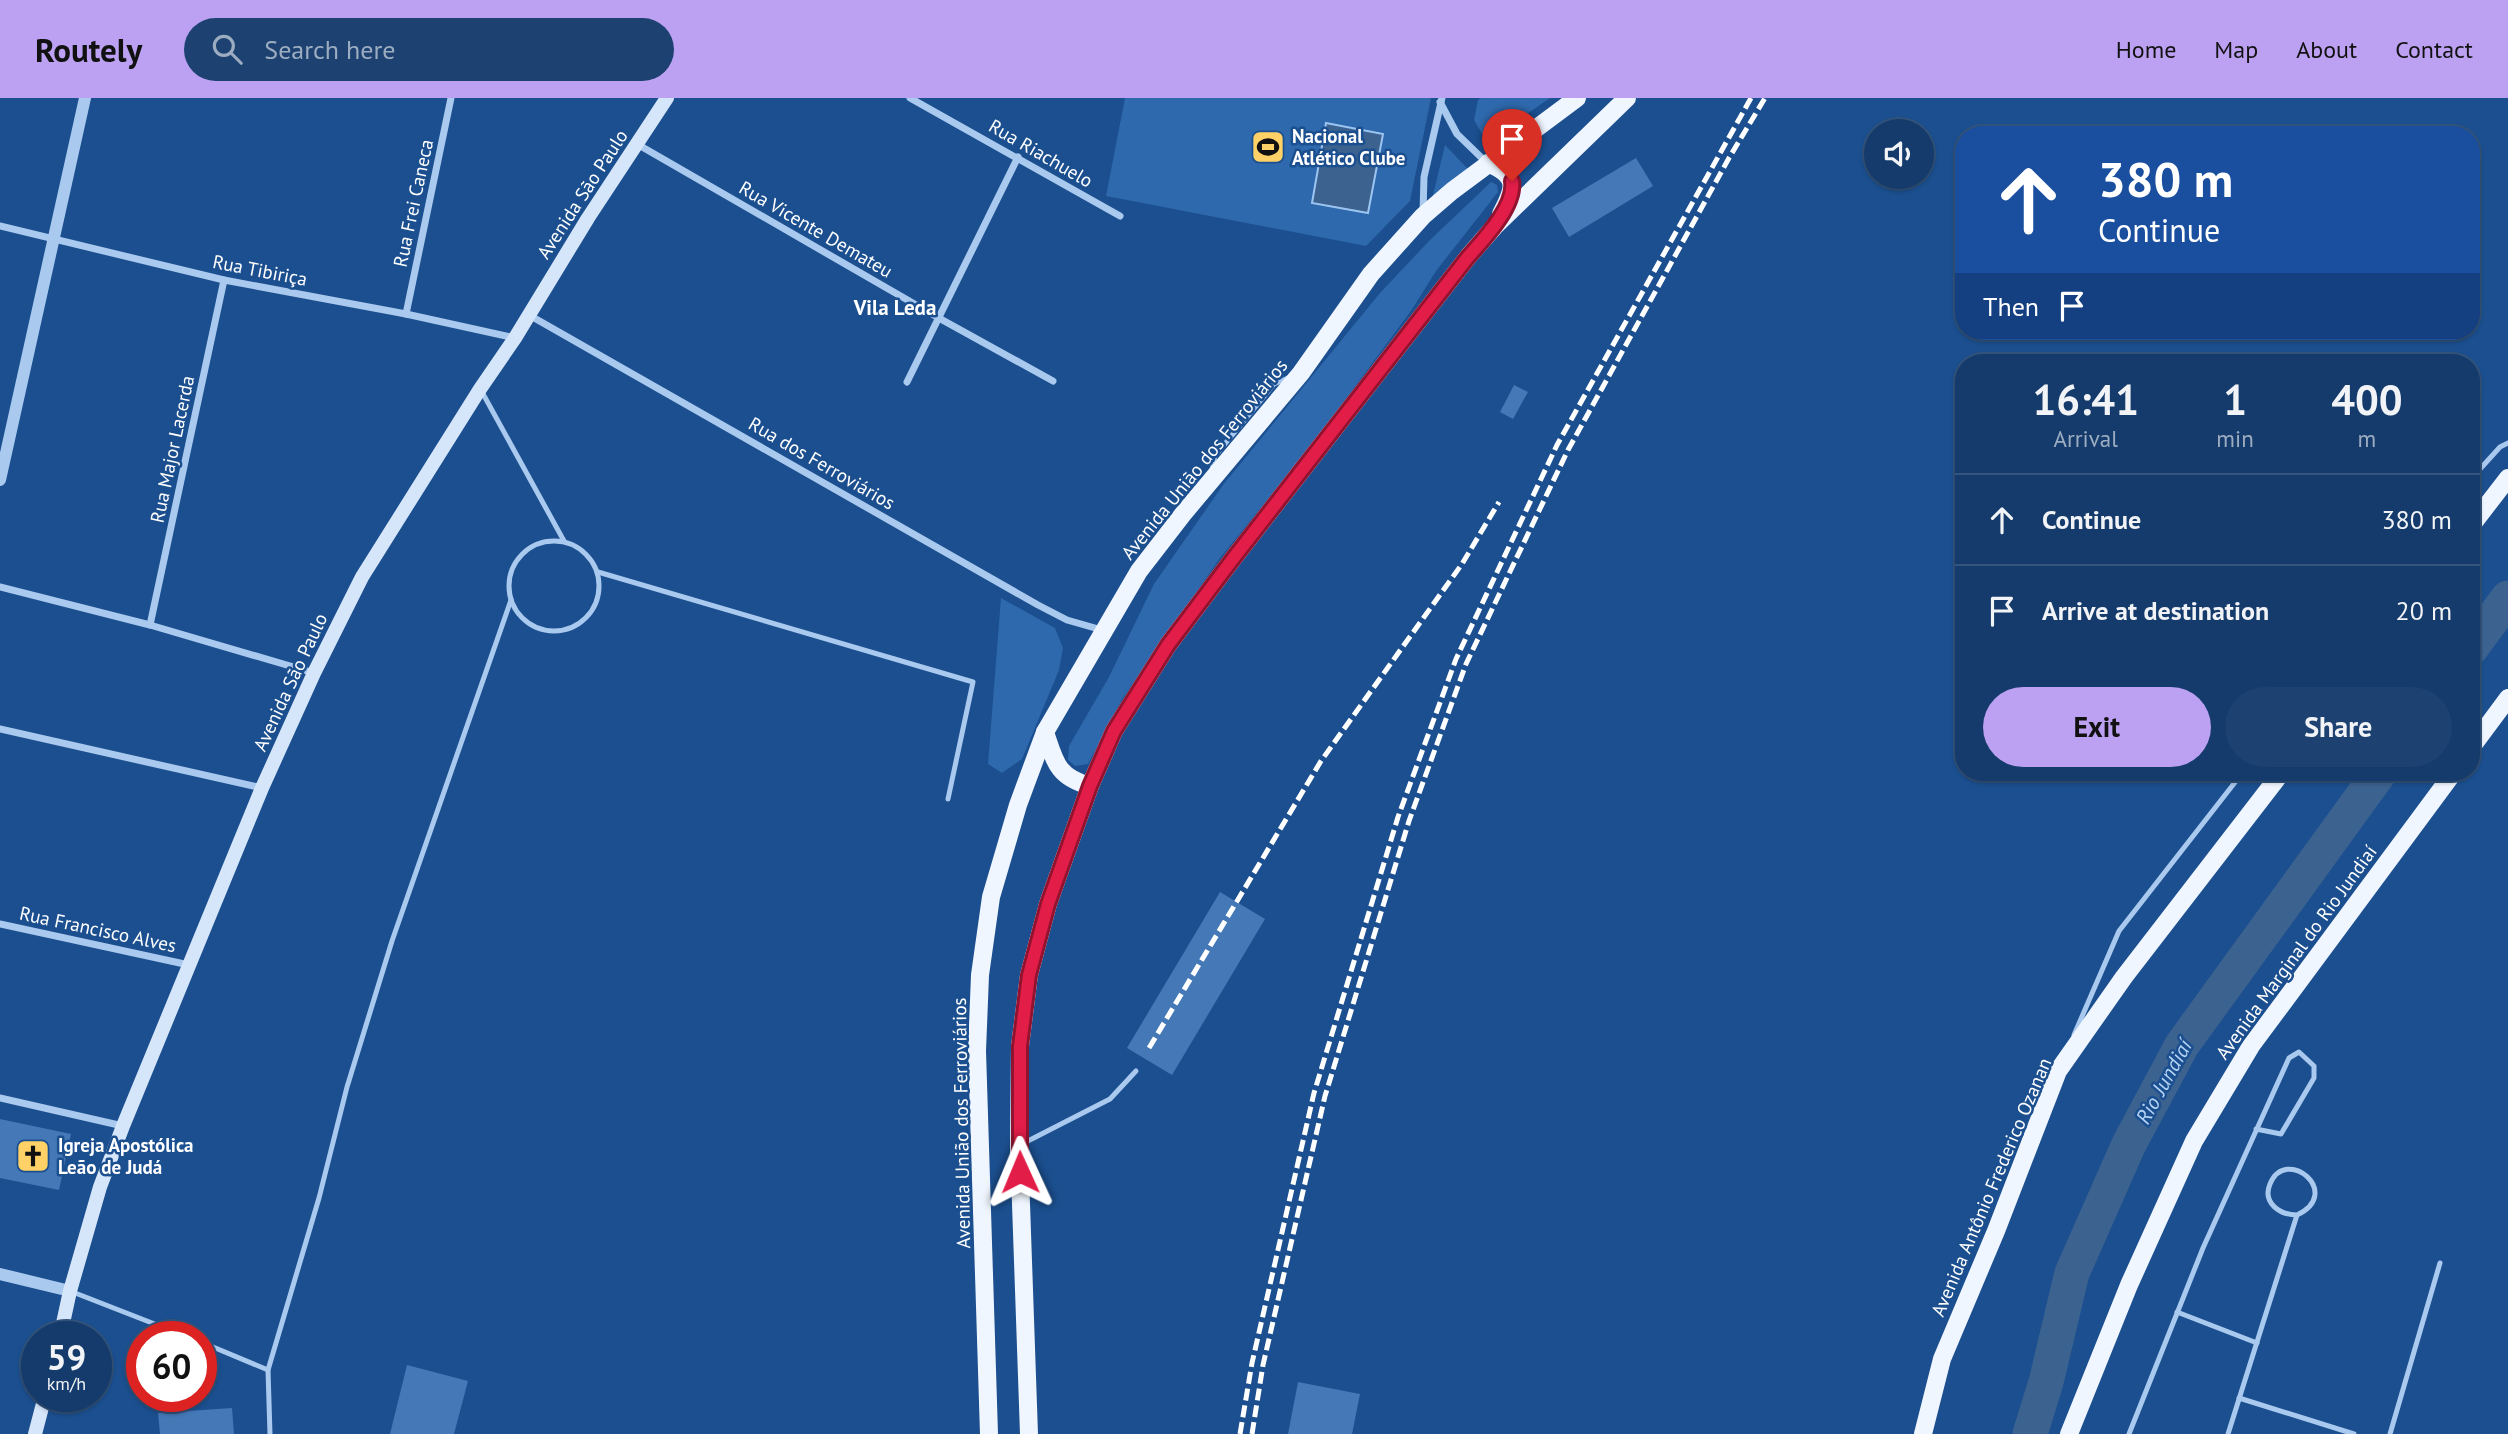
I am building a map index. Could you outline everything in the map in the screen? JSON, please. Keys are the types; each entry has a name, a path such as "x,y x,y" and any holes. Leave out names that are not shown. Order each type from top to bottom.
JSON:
{"main road":[{"name":"Avenida São Paulo","path":"63,1321 100,1187 123,1126 262,788 314,673 362,577 515,338 588,218 667,98"},
{"name":"Avenida União dos Ferroviários","path":"989,1434 977,1051 980,975 991,897 1018,805 1045,732 1139,571 1301,373 1371,274 1423,216 1488,163 1577,98"},
{"path":"1029,1434 1019,1146 1020,1046 1029,975 1048,904 1090,786 1114,731 1168,645 1426,311 1495,226 1627,98"},
{"path":"1488,163 1507,174 1512,181 1513,190 1495,226"},
{"path":"2480,514 2508,478"},
{"path":"2480,736 2508,698"},
{"path":"1045,732 1059,769 1067,778 1090,786"},
{"name":"Avenida Antônio Frederico Ozanan","path":"1923,1434 1942,1359 1996,1231 2058,1070 2124,977 2275,781"},
{"name":"Avenida Marginal do Rio Jundiaí","path":"2069,1434 2129,1285 2194,1141 2251,1046 2447,781"},
{"path":"36,1434 41,1412"}],"street":[{"path":"0,480 85,98"},
{"name":"Rua Frei Caneca","path":"406,314 451,98"},
{"name":"Rua Riachuelo","path":"910,98 1120,216"},
{"path":"1441,100 1457,134 1488,163"},
{"path":"1423,216 1424,177 1441,100"},
{"name":"Rua Vicente Demateu","path":"636,144 1053,381"},
{"path":"907,382 1018,157"},
{"name":"Rua Tibiriça","path":"0,226 224,280 406,314 515,338"},
{"name":"Rua Major Lacerda","path":"150,625 224,280"},
{"name":"Rua dos Ferroviários","path":"529,315 1038,605 1067,620 1102,631"},
{"path":"0,587 150,625 314,673"},
{"path":"0,729 262,788"},
{"name":"Rua Francisco Alves","path":"0,924 190,965"},
{"path":"0,1098 123,1126"},
{"path":"0,1274 70,1291"}],"lane":[{"path":"480,389 564,541"},
{"path":"2480,469 2500,447 2508,443"},
{"path":"270,1434 268,1370 319,1198 346,1087 392,941 511,600 510,576 520,555 540,542 564,541 585,552 598,572 599,595 588,617 569,629 545,631 524,620 511,600"},
{"path":"598,572 973,682 948,799"},
{"path":"2058,1070 2119,930 2236,781"},
{"path":"2129,1434 2203,1248 2256,1129 2289,1058 2300,1052 2314,1066 2314,1078 2281,1134 2256,1129"},
{"path":"1019,1146 1110,1099 1136,1071"},
{"path":"2228,1434 2297,1215 2306,1211 2313,1203 2313,1182 2306,1174 2297,1170 2286,1170 2277,1174 2270,1182 2270,1202 2277,1211 2286,1215 2297,1215"},
{"path":"2390,1434 2440,1263"},
{"path":"70,1291 147,1321"},
{"path":"2177,1312 2257,1343"},
{"path":"217,1349 268,1370"},
{"path":"2239,1398 2354,1434"}],"shaded area":[{"name":"Nacional Atlético Clube","path":"1125,98 1431,98 1410,201 1366,246 1106,196"},
{"path":"1550,98 1495,136 1482,134 1474,120 1478,100"},
{"path":"1326,123 1383,134 1368,213 1312,203"},
{"path":"1445,145 1468,169 1434,198 1433,195"},
{"path":"1491,182 1497,185 1498,192 1436,271 1411,311 1313,443 1220,558 1122,699 1088,764 1075,766 1068,760 1069,746 1109,677 1154,584 1223,485 1380,293 1430,240"},
{"path":"1001,598 1055,628 1063,648 1059,670 1022,759 1002,773 988,764"}],"building":[{"path":"1636,158 1653,186 1569,237 1552,208"},
{"path":"1514,385 1528,392 1513,419 1500,412"},
{"path":"1220,892 1265,919 1172,1075 1127,1048"},
{"name":"Igreja Apostólica Leão de Judá","path":"0,1119 71,1134 59,1190 0,1178"},
{"path":"407,1365 468,1381 454,1434 390,1434"},
{"path":"1298,1382 1360,1394 1352,1434 1288,1434"},
{"path":"232,1408 234,1434 160,1434 158,1413 217,1412 217,1409"}],"waterway":[{"name":"Rio Jundiaí","path":"2480,636 2508,598"},
{"name":"Rio Jundiaí","path":"2030,1434 2046,1382 2072,1273 2129,1144 2182,1045 2373,781"}],"railway":[{"path":"1240,1434 1252,1363 1314,1093 1398,817 1456,659 1557,445 1751,98"},
{"path":"1252,1434 1263,1365 1325,1096 1409,821 1466,664 1568,450 1729,158 1765,98"},
{"path":"1149,1048 1321,761 1462,564 1499,502"}],"place":[{"name":"Nacional Atlético Clube","path":"1268,147"},
{"name":"Igreja Apostólica Leão de Judá","path":"33,1156"}],"district":[{"name":"Vila Leda","path":"895,308"}],"route":[{"path":"1020,1172 1020,1046 1029,975 1048,904 1090,786 1114,731 1168,645 1232,560 1495,226 1513,190 1512,181"}]}
